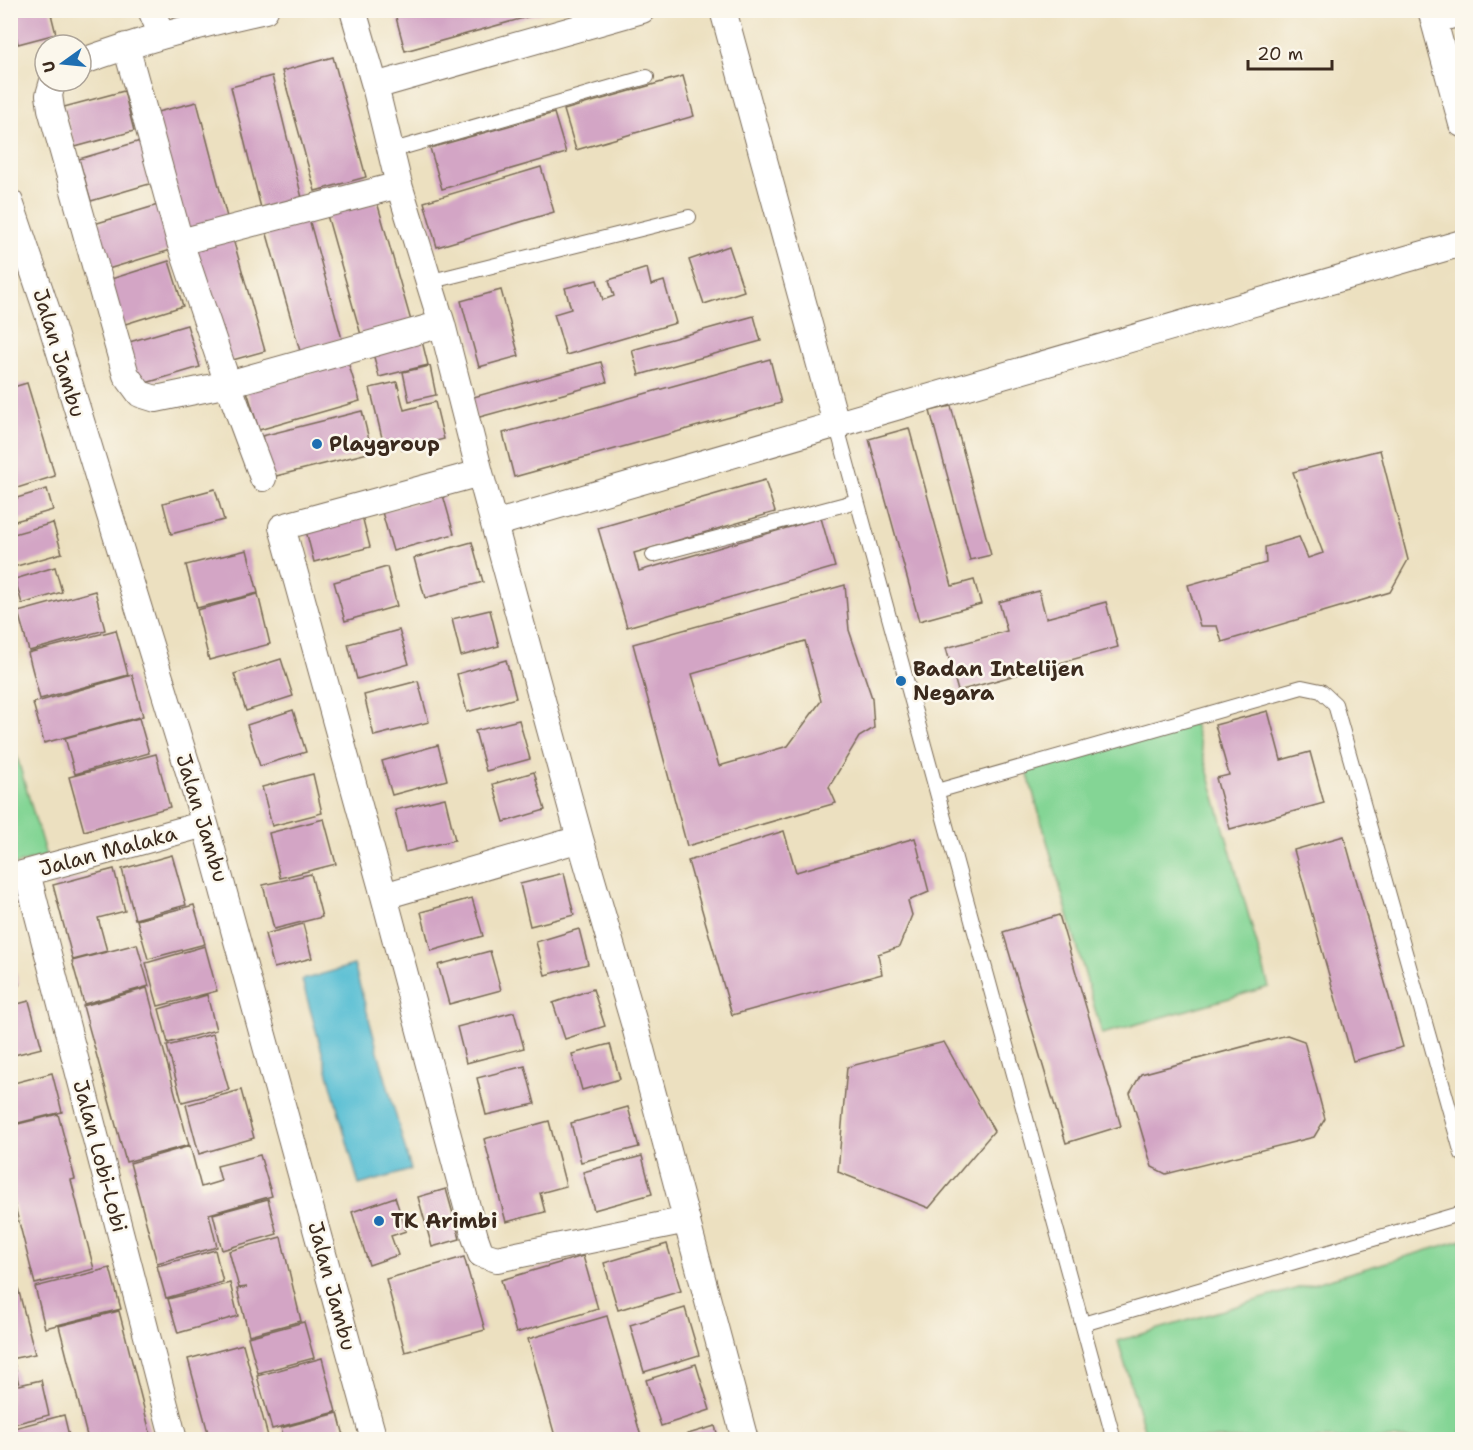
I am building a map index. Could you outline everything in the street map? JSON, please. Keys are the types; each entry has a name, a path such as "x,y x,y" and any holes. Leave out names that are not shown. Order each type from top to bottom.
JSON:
{"street":[{"path":"151,10 162,35"},
{"path":"93,58 196,25 265,10"},
{"path":"353,10 375,86 399,185 442,324 480,473 580,839 634,1023 745,1440"},
{"path":"375,86 608,15 642,10"},
{"path":"723,10 837,427"},
{"path":"1462,14 1432,15 1462,124"},
{"path":"126,46 180,242 262,478"},
{"path":"50,93 51,109 126,375 140,394 156,399 228,384 442,324"},
{"path":"180,242 399,185"},
{"name":"Jalan Jambu","path":"10,202 49,317 205,824 374,1440"},
{"path":"494,524 837,427 1179,324 1462,243"},
{"path":"480,473 282,527 481,1254 497,1259 687,1220"},
{"name":"Jalan Malaka","path":"19,875 205,824"},
{"path":"384,897 580,839"},
{"name":"Jalan Lobi-Lobi","path":"19,875 174,1440"}],"lane":[{"path":"390,151 647,77"},
{"path":"428,282 689,217"},
{"path":"837,427 1114,1440"},
{"path":"653,555 858,501"},
{"path":"937,791 1302,687 1321,691 1335,704 1462,1154"},
{"path":"1083,1324 1462,1213"}],"green space":[{"path":"1194,723 1269,987 1102,1034 1027,771"},
{"path":"10,733 46,856 10,866"},
{"path":"1462,1240 1462,1439 1147,1439 1118,1341"}],"water":[{"path":"354,965 411,1170 359,1185 302,980"}],"building":[{"path":"10,10 50,10 56,33 33,33 33,40 18,44"},
{"path":"394,10 549,10 549,11 405,51"},
{"path":"333,57 366,177 315,191 282,71"},
{"path":"272,76 302,198 261,208 231,87"},
{"path":"683,76 694,116 576,150 564,110"},
{"path":"124,91 134,131 75,147 64,107"},
{"path":"197,102 228,221 185,232 153,113"},
{"path":"554,113 566,153 442,189 430,148"},
{"path":"144,140 156,182 91,201 79,159"},
{"path":"541,167 554,212 437,247 424,202"},
{"path":"377,202 411,321 361,335 327,215"},
{"path":"158,205 171,250 108,269 94,224"},
{"path":"308,215 342,339 300,351 265,227"},
{"path":"231,232 265,351 222,363 188,245"},
{"path":"729,246 744,291 704,304 689,260"},
{"path":"169,261 183,306 122,325 108,280"},
{"path":"647,268 651,285 664,281 676,323 566,355 554,314 571,309 565,288 597,280 603,300 614,296 609,280"},
{"path":"501,290 519,356 479,367 461,301"},
{"path":"754,316 761,341 639,375 632,350"},
{"path":"187,325 200,367 139,385 126,343"},
{"path":"420,333 428,365 379,377 371,345"},
{"path":"770,359 781,403 514,477 503,433"},
{"path":"348,362 360,401 259,430 247,391"},
{"path":"601,362 607,382 476,418 470,398"},
{"path":"430,366 436,395 409,401 403,372"},
{"path":"397,382 404,410 435,402 444,439 402,450 401,442 384,446 370,388"},
{"path":"27,383 55,476 11,490 10,388"},
{"path":"951,406 991,555 970,560 930,411"},
{"name":"Playgroup","path":"362,411 372,452 272,477 262,436"},
{"path":"909,428 952,586 974,580 981,604 919,621 869,439"},
{"path":"1380,450 1408,560 1390,592 1222,642 1217,626 1200,626 1188,585 1266,563 1265,547 1299,537 1308,558 1323,553 1293,472"},
{"path":"765,480 775,512 634,553 639,571 821,518 835,567 627,627 598,528"},
{"path":"47,489 53,510 12,522 10,500"},
{"path":"215,489 224,520 171,534 163,503"},
{"path":"443,495 454,534 393,551 382,512"},
{"path":"360,508 370,547 314,562 304,523"},
{"path":"53,523 62,553 10,568 10,535"},
{"path":"472,542 483,582 425,598 414,558"},
{"path":"247,550 258,593 197,608 186,565"},
{"path":"55,567 62,592 22,604 15,579"},
{"path":"387,567 397,606 345,621 334,582"},
{"path":"845,585 849,630 872,698 874,728 859,737 829,787 836,803 687,846 633,644","holes":["805,641 821,701 788,746 719,766 692,674"]},
{"path":"95,591 105,630 29,651 18,612"},
{"path":"1039,591 1046,618 1106,602 1118,647 958,691 946,648 1007,631 999,602"},
{"path":"258,594 270,644 209,660 197,610"},
{"path":"490,610 499,646 461,656 452,619"},
{"path":"116,630 128,675 40,699 28,653"},
{"path":"399,630 409,664 357,679 348,644"},
{"path":"281,659 293,696 246,711 234,674"},
{"path":"506,660 516,698 467,712 457,674"},
{"path":"132,675 143,716 44,743 33,703"},
{"path":"418,681 429,722 374,736 364,695"},
{"path":"293,710 306,752 260,766 247,725"},
{"path":"1268,711 1281,760 1310,752 1324,803 1230,829 1216,778 1229,775 1215,725"},
{"path":"139,718 149,753 75,774 65,738"},
{"path":"519,720 530,759 486,771 475,731"},
{"path":"438,745 447,780 392,795 382,761"},
{"path":"156,754 170,807 84,831 69,777"},
{"path":"534,772 545,810 504,822 493,784"},
{"path":"313,774 322,813 272,826 262,787"},
{"path":"445,798 455,840 405,852 395,810"},
{"path":"324,819 336,864 280,878 269,833"},
{"path":"784,831 796,872 915,838 929,892 908,901 912,915 899,947 878,954 882,974 732,1015 688,861"},
{"path":"1344,836 1403,1047 1353,1061 1294,850"},
{"path":"172,855 186,905 135,919 122,869"},
{"path":"114,869 125,911 98,918 107,951 73,960 53,885"},
{"path":"564,873 574,915 530,926 520,884"},
{"path":"311,874 322,917 274,929 263,885"},
{"path":"472,898 483,936 431,951 421,912"},
{"path":"194,905 205,944 148,959 137,920"},
{"path":"1059,915 1121,1126 1066,1143 1003,932"},
{"path":"303,924 312,958 274,968 265,934"},
{"path":"579,929 588,964 545,975 536,942"},
{"path":"137,944 149,986 84,1004 72,961"},
{"path":"205,946 217,991 158,1006 146,963"},
{"path":"490,951 501,990 449,1004 438,965"},
{"path":"10,954 19,985 10,987"},
{"path":"147,988 189,1145 126,1162 83,1006"},
{"path":"593,989 605,1026 565,1039 553,1003"},
{"path":"207,995 216,1030 168,1043 159,1009"},
{"path":"29,1001 42,1048 10,1056 10,1006"},
{"path":"514,1012 524,1048 466,1063 457,1027"},
{"path":"213,1034 229,1090 182,1102 167,1046"},
{"path":"1287,1035 1304,1041 1325,1119 1314,1137 1166,1174 1152,1167 1130,1093 1141,1074"},
{"path":"944,1042 994,1131 929,1208 838,1172 847,1067"},
{"path":"610,1044 620,1079 582,1090 572,1054"},
{"path":"525,1066 535,1104 486,1115 477,1078"},
{"path":"52,1073 62,1112 10,1125 10,1084"},
{"path":"241,1090 254,1138 199,1154 186,1105"},
{"path":"628,1107 639,1147 581,1162 571,1123"},
{"path":"58,1114 75,1179 71,1180 94,1269 35,1284 12,1195 10,1195 10,1126"},
{"path":"549,1121 566,1186 540,1193 545,1212 506,1222 484,1139"},
{"path":"190,1146 201,1187 221,1181 217,1166 260,1155 272,1196 209,1214 217,1247 157,1263 130,1163"},
{"path":"642,1156 652,1194 594,1210 583,1172"},
{"path":"446,1189 460,1239 432,1247 418,1197"},
{"name":"TK Arimbi","path":"395,1197 406,1231 391,1236 398,1255 369,1265 352,1212"},
{"path":"268,1199 277,1234 222,1250 213,1214"},
{"path":"281,1237 301,1321 249,1335 237,1289 247,1287 239,1288 229,1251"},
{"path":"667,1244 681,1291 618,1310 604,1263"},
{"path":"215,1250 223,1282 166,1298 157,1266"},
{"path":"583,1256 598,1309 516,1333 501,1280"},
{"path":"464,1257 485,1330 405,1352 386,1279"},
{"path":"110,1268 121,1309 45,1328 35,1287"},
{"path":"230,1283 238,1316 178,1333 168,1299"},
{"path":"18,1288 35,1354 10,1359 10,1290"},
{"path":"685,1308 699,1355 644,1372 630,1325"},
{"path":"119,1311 152,1440 88,1440 59,1326"},
{"path":"607,1316 642,1440 556,1440 528,1339"},
{"path":"304,1322 314,1358 258,1373 248,1337"},
{"path":"243,1344 269,1440 210,1440 188,1359"},
{"path":"322,1358 336,1412 272,1429 257,1376"},
{"path":"14,1363 19,1385 41,1380 49,1415 10,1425 10,1364"},
{"path":"696,1364 710,1410 661,1426 646,1380"},
{"path":"338,1413 345,1440 285,1440 281,1428"},
{"path":"64,1415 70,1440 10,1440 10,1429"},
{"path":"715,1426 719,1440 671,1440 671,1439"}],"place":[{"name":"Playgroup","path":"317,444"},
{"name":"Badan Intelijen Negara","path":"901,681"},
{"name":"TK Arimbi","path":"379,1221"}]}
